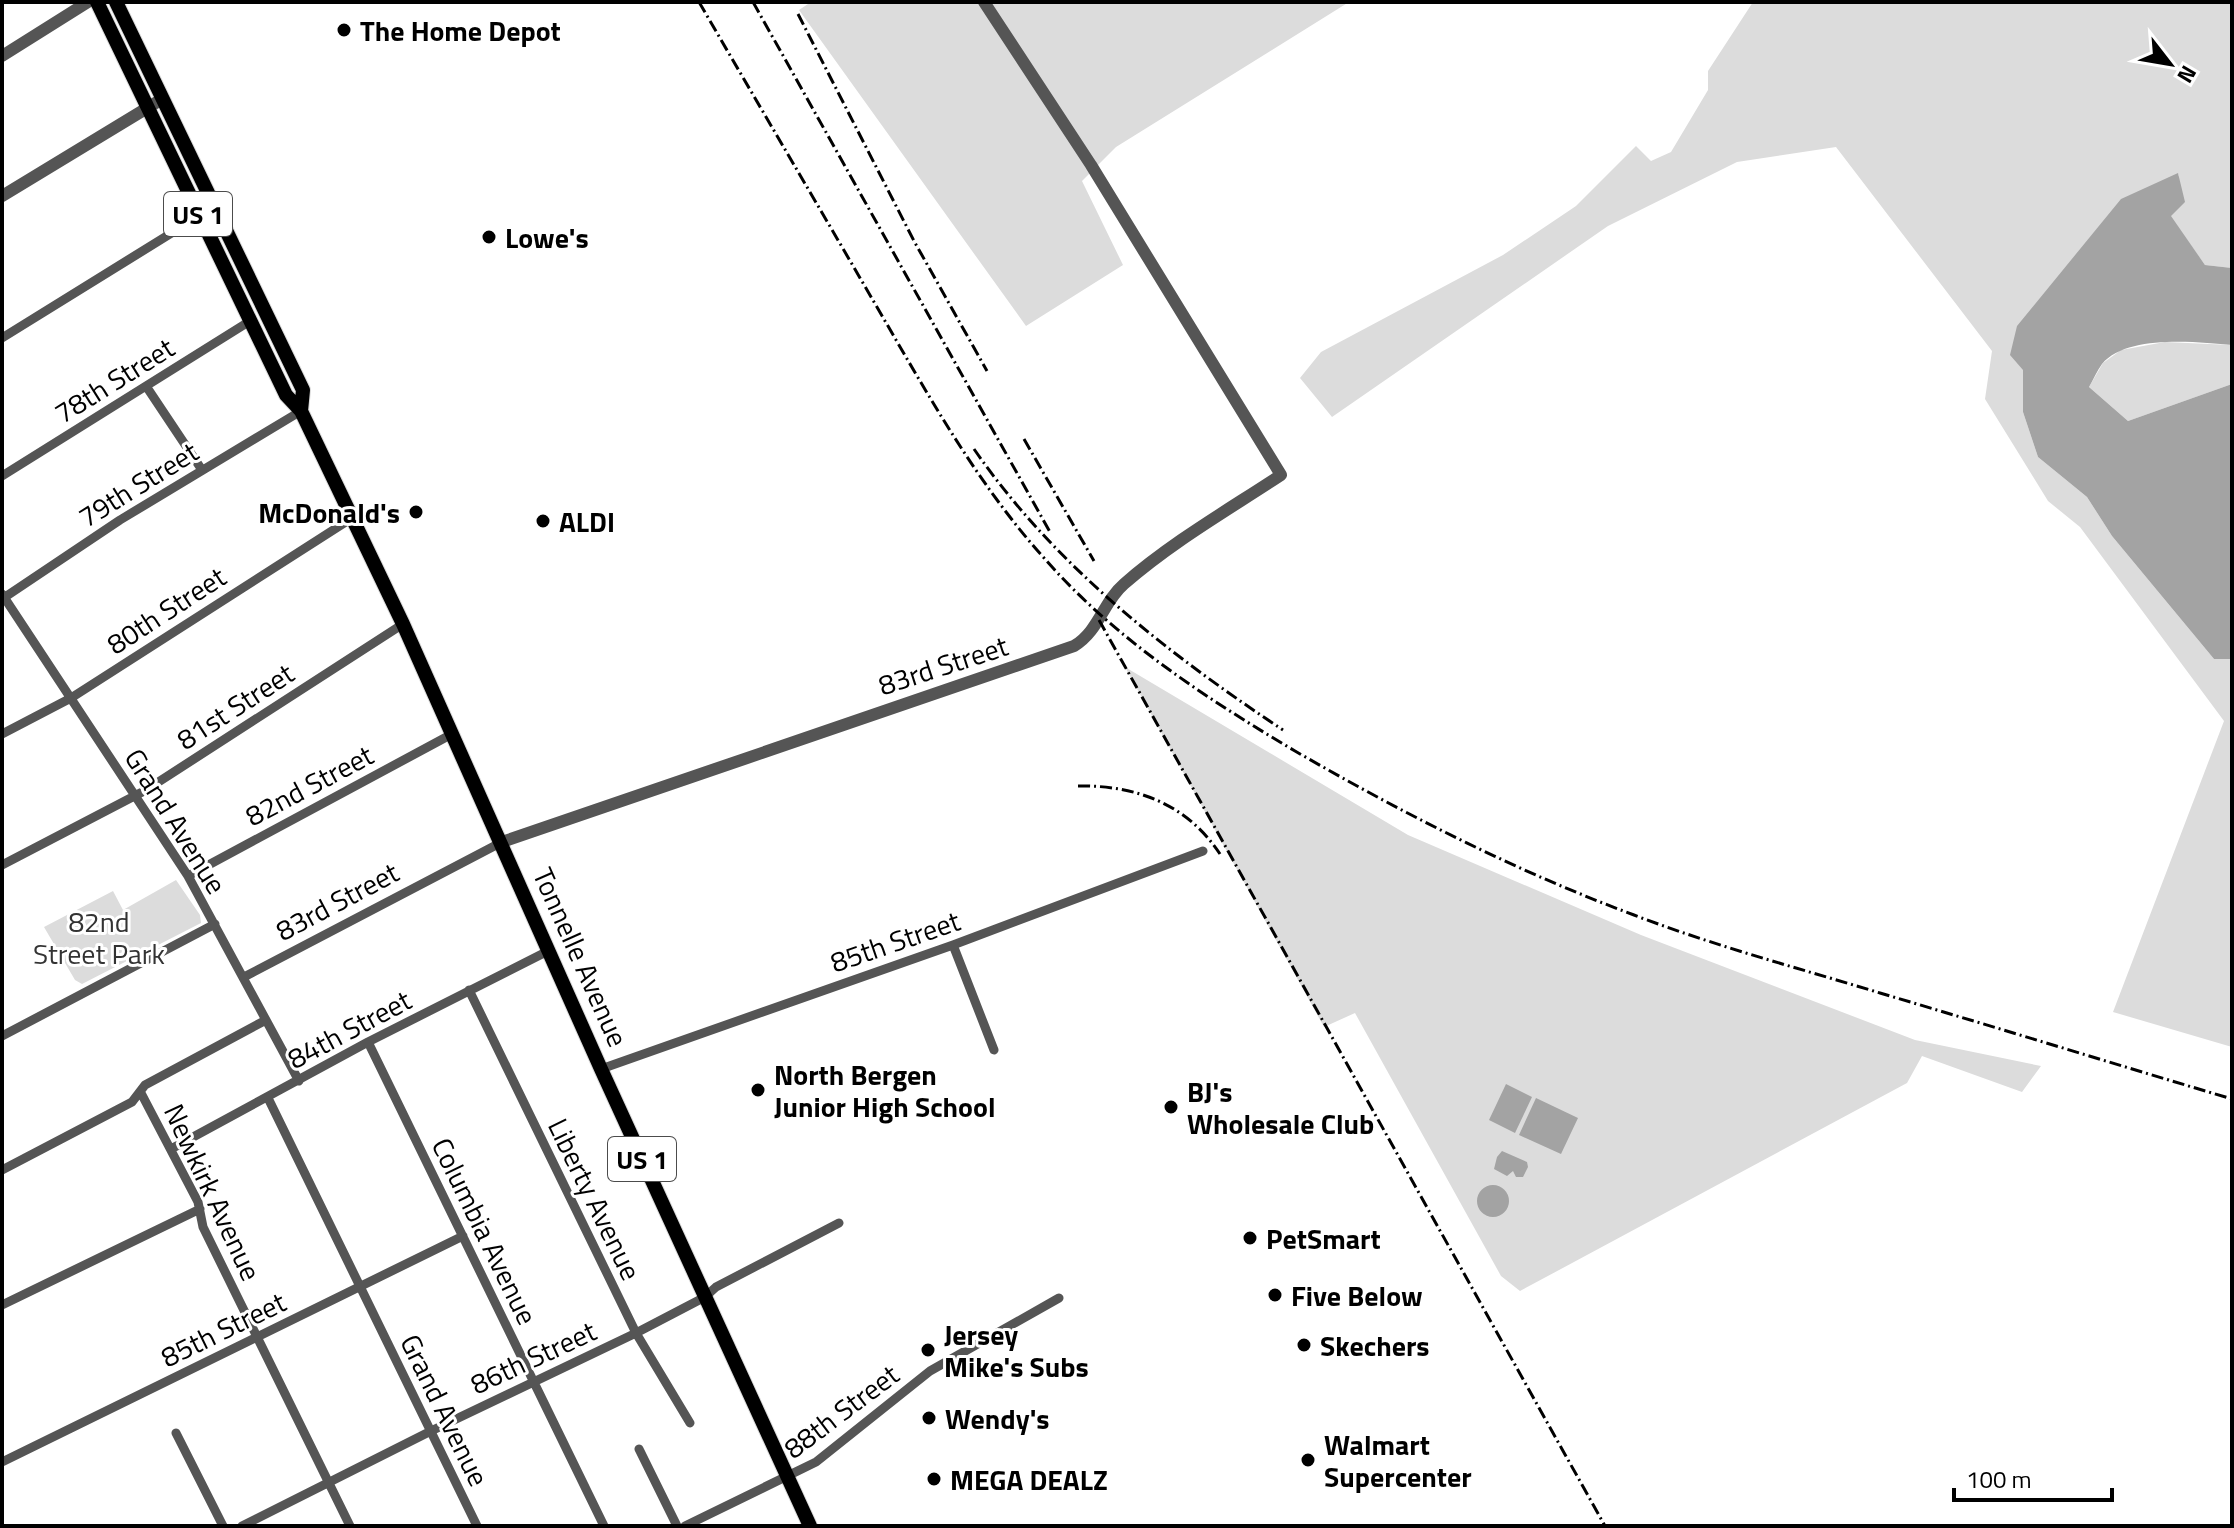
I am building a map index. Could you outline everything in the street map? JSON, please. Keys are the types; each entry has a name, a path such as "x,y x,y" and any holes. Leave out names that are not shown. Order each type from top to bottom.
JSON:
{"main road":[{"name":"Tonnelle Avenue","path":"97,2 286,395 301,411 403,624 601,1069 810,1526"},
{"name":"Tonnelle Avenue","path":"116,2 303,390 301,411"}],"street":[{"path":"2,56 88,2"},
{"name":"83rd Street","path":"244,977 502,842 1074,646 1095,628 1121,587 1172,546 1281,475 1091,165 984,2"},
{"path":"2,196 162,99"},
{"path":"2,338 199,216"},
{"name":"78th Street","path":"2,476 250,321"},
{"path":"146,386 202,470"},
{"name":"79th Street","path":"3,597 120,520 301,411"},
{"name":"80th Street","path":"2,734 71,698 352,518"},
{"name":"Grand Avenue","path":"3,597 188,876 299,1081"},
{"name":"81st Street","path":"2,865 135,796 403,624"},
{"name":"82nd Street","path":"188,876 452,734"},
{"name":"85th Street","path":"601,1069 953,945 1203,851"},
{"path":"2,1036 215,924"},
{"path":"953,945 994,1050"},
{"name":"84th Street","path":"171,1149 368,1042 548,951"},
{"name":"Liberty Avenue","path":"469,990 636,1333 690,1423"},
{"path":"2,1170 132,1102 145,1085 266,1020"},
{"name":"Columbia Avenue","path":"368,1042 604,1526"},
{"name":"Newkirk Avenue","path":"141,1093 200,1209 203,1227 350,1526"},
{"name":"Grand Avenue","path":"268,1098 477,1526"},
{"path":"2,1305 200,1209"},
{"name":"86th Street","path":"242,1526 636,1333 839,1223"},
{"name":"85th Street","path":"2,1462 463,1236"},
{"name":"88th Street","path":"685,1526 816,1462 930,1371 1059,1298"},
{"path":"176,1433 223,1526"},
{"path":"639,1449 677,1526"}],"green space":[{"path":"811,2 1349,2 1116,147 1082,181 1123,265 1026,326 799,10"},
{"path":"1753,2 2232,2 2232,268 2205,265 2170,216 2179,174 2023,370 2023,412 2038,457 2087,497 2112,536 2214,659 2232,659 2232,1047 2113,1012 2224,721 2080,527 2048,501 1985,399 1992,351 1836,147 1737,162 1608,226 1332,417 1300,378 1321,352 1503,255 1576,206 1636,146 1651,161 1671,152 1708,90 1708,71"},
{"path":"2165,342 2232,345 2232,384 2128,421 2089,387 2103,363 2121,350"},
{"path":"1125,667 1408,835 1641,935 1915,1040 2041,1066 2022,1092 1922,1056 1907,1083 1520,1291 1501,1276 1355,1013 1324,1027"},
{"name":"82nd Street Park","path":"176,880 200,915 201,923 82,984 75,980 44,927 113,891 123,910"}],"shaded area":[{"path":"2178,173 2185,202 2171,216 2205,265 2232,268 2232,345 2163,342 2128,348 2113,354 2102,364 2089,387 2128,421 2232,384 2232,659 2214,659 2112,536 2087,497 2038,457 2023,412 2023,370 2010,355 2017,326 2121,199"},
{"path":"1506,1084 1532,1097 1515,1133 1489,1120"},
{"path":"1536,1098 1578,1118 1561,1154 1519,1135"},
{"path":"1502,1151 1527,1162 1523,1177 1516,1177 1513,1171 1507,1176 1494,1169"},
{"path":"1493,1185 1504,1190 1509,1201 1504,1212 1493,1217 1482,1212 1477,1201 1482,1190"}],"railway":[{"path":"699,2 913,369 996,498 1071,587 1130,640 1194,687 1295,751 1377,797 1461,840 1590,898 1726,947 2232,1099"},
{"path":"753,2 1050,532"},
{"path":"798,14 914,241 987,371"},
{"path":"1024,439 1094,561"},
{"path":"974,449 1005,491 1076,569 1155,638 1283,730"},
{"path":"1099,620 1605,1526"},
{"path":"1078,786 1120,789 1158,801 1192,822 1220,854"}],"place":[{"name":"The Home Depot","path":"344,30"},
{"name":"Lowe's","path":"489,237"},
{"name":"McDonald's","path":"416,512"},
{"name":"ALDI","path":"543,521"},
{"name":"North Bergen Junior High School","path":"758,1090"},
{"name":"BJ's Wholesale Club","path":"1171,1107"},
{"name":"PetSmart","path":"1250,1238"},
{"name":"Five Below","path":"1275,1295"},
{"name":"Skechers","path":"1304,1345"},
{"name":"Jersey Mike's Subs","path":"928,1350"},
{"name":"Wendy's","path":"929,1418"},
{"name":"Walmart Supercenter","path":"1308,1460"},
{"name":"MEGA DEALZ","path":"934,1479"}]}
